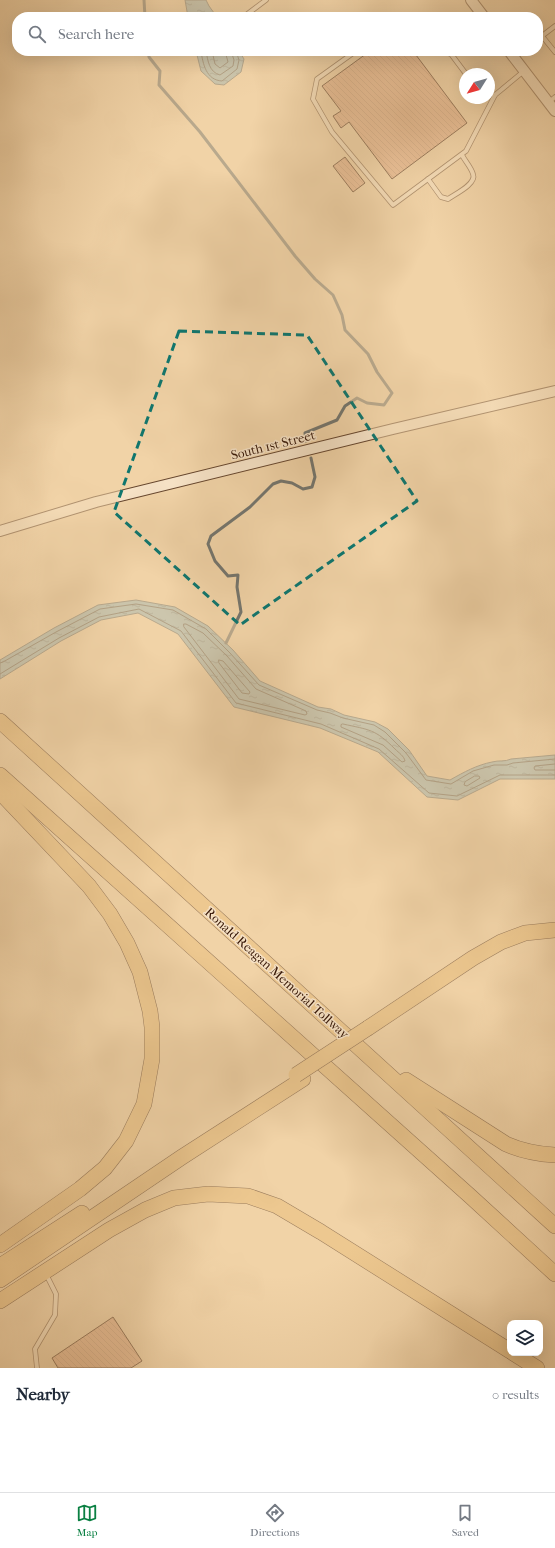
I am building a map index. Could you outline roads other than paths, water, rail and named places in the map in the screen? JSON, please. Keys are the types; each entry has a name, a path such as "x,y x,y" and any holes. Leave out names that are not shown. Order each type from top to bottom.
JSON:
{"highway":[{"name":"Ronald Reagan Memorial Tollway","path":"0,721 555,1226"},
{"path":"0,775 555,1274"},
{"path":"0,792 89,886 121,932 134,958 144,986 152,1026 152,1060 144,1104 126,1141 105,1168 80,1189 0,1244"},
{"path":"0,1280 371,1030 473,958 501,942 525,934 555,930"},
{"path":"371,1030 489,959 517,946 546,940 555,941"},
{"path":"371,1059 506,1144 521,1150 539,1154 555,1154"},
{"path":"0,1266 300,1077"},
{"path":"0,1300 109,1230 145,1210 174,1198 208,1194 248,1196 277,1206 507,1349"},
{"path":"518,1356 537,1368"}],"street":[{"path":"471,0 480,12"},
{"path":"513,56 552,100 555,111"},
{"name":"South 1st Street","path":"0,531 96,502 555,391"}],"lane":[{"path":"250,12 266,0"},
{"path":"543,35 555,26"},
{"path":"543,37 555,52"},
{"path":"349,56 317,79 313,99 332,132 393,205 466,151 490,104"},
{"path":"452,56 461,68"},
{"path":"495,95 524,70"},
{"path":"428,179 441,197 448,199 470,184 474,179 474,175 462,154"},
{"path":"37,1368 35,1349 55,1315 56,1294 45,1271"}],"water":[{"path":"185,0 206,0 213,12 187,12"},
{"path":"197,56 242,56 244,59 241,72 224,85 215,84 201,71"},
{"path":"136,600 175,607 208,626 233,650 260,681 318,707 331,709 344,715 375,722 388,729 409,750 427,776 450,780 486,763 555,755 555,779 500,779 458,800 427,797 378,752 320,728 234,707 178,634 138,613 101,620 61,641 0,679 0,660 54,628 98,605"}],"waterway":[{"path":"144,0 145,12"},
{"path":"149,56 160,71 159,85 200,132 295,256 315,279 333,295 342,315 345,330 368,354 377,372 392,393 384,405 367,403 357,398 345,406 337,420 305,433 306,441"},
{"path":"226,643 241,612 237,587 238,575 228,576 215,561 208,544 211,536 250,507 273,484 281,481 292,483 303,489 312,487 315,477 311,458"}]}
